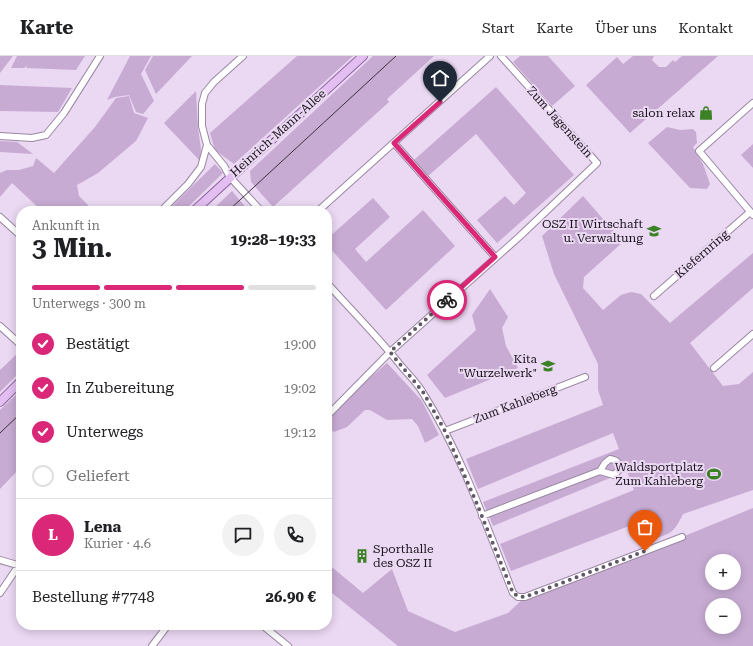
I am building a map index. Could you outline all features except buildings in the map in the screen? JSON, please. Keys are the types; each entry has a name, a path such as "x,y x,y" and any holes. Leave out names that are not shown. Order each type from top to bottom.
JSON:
{"main road":[{"name":"Heinrich-Mann-Allee","path":"199,206 363,56"},
{"path":"0,402 16,386"}],"street":[{"path":"0,136 32,138 46,135 64,113 100,56"},
{"path":"243,56 214,82 205,93 202,104 202,126 207,145 224,166 230,177 256,206"},
{"path":"324,206 490,56"},
{"name":"Zum Jagenstein","path":"332,411 390,352 597,163 501,56"},
{"name":"Kiefernring","path":"654,296 752,213 699,151 753,103"},
{"path":"394,143 495,257"},
{"path":"166,206 188,184 201,167 207,145"},
{"path":"0,217 16,231"},
{"path":"332,288 390,352 423,392 445,431 482,516 513,593 518,596 525,597 682,537"},
{"path":"0,326 16,340"},
{"path":"714,368 753,334"},
{"name":"Zum Kahleberg","path":"445,431 585,377"},
{"path":"482,516 600,471"},
{"path":"0,560 16,565"},
{"path":"0,593 16,571"},
{"path":"152,646 164,630"},
{"path":"268,630 288,646"}],"shaded area":[{"path":"0,56 13,56 0,73"},
{"path":"17,56 85,56 76,70 26,68 28,65 24,68 11,68"},
{"path":"130,56 151,56 141,74 154,101 143,114 136,112 129,95 107,100"},
{"path":"153,56 192,56 156,94 145,70"},
{"path":"297,56 353,56 234,164 215,150 210,133"},
{"path":"373,56 434,56 387,99 389,102 274,206 272,206 251,182 250,171"},
{"path":"520,56 548,56 575,86 552,106 513,62"},
{"path":"633,56 654,56 652,60 659,67 666,67 673,60 675,62 682,56 718,56 630,133 586,85 617,57 623,64"},
{"path":"0,85 72,88 58,112 0,111"},
{"path":"496,87 574,175 497,243 477,220 505,196 514,205 526,193 476,134 428,176 414,160"},
{"path":"196,91 201,149 200,161 164,123"},
{"path":"129,96 134,113 148,118 136,141 98,173 77,185 79,196 88,205 87,206 37,206 12,183 0,197 0,173 7,170 19,170 33,166 36,158 54,173 95,127 116,98"},
{"path":"667,127 680,130 693,129 696,132 697,143 693,147 703,164 710,184 707,189 690,188 648,143"},
{"path":"0,141 17,142 33,154 0,152"},
{"path":"753,144 753,168 741,155"},
{"path":"215,164 223,173 189,206 172,206"},
{"path":"232,191 245,206 216,206"},
{"path":"583,196 623,242 584,277 583,288 603,310 621,295 631,292 641,294 670,323 753,253 753,288 690,343 723,386 739,384 753,372 753,490 683,514 675,529 664,536 652,539 645,520 511,571 500,544 634,490 627,471 493,526 483,502 619,449 613,433 478,489 466,459 603,405 598,390 598,364 554,274 542,236"},
{"path":"373,198 390,217 355,249 366,262 423,210 455,246 386,310 332,251 332,235"},
{"path":"490,289 508,317 502,328 506,346 518,368 445,398 427,375 476,330 472,315"},
{"path":"16,355 16,376 0,392 0,370"},
{"path":"387,363 422,401 439,435 425,443 418,426 412,419 387,420 370,410 365,410 347,427 334,432 332,430 332,416 357,389"},
{"path":"16,395 16,472 0,489 0,410"},
{"path":"753,508 753,646 398,646 332,593 332,567 363,593 392,569 408,611 455,632 508,613 525,597"}],"tram line":[{"path":"233,206 396,56"},
{"path":"0,433 16,418"}],"way so far":[{"path":"447,300 390,352 423,392 445,431 477,504 513,593 518,596 525,597 645,551"}],"place":[{"name":"salon relax","path":"706,113"},
{"name":"OSZ II Wirtschaft u. Verwaltung","path":"654,231"},
{"name":"Kita \"Wurzelwerk\"","path":"548,366"},
{"name":"Waldsportplatz Zum Kahleberg","path":"714,474"},
{"name":"Sporthalle des OSZ II","path":"362,556"}],"route":[{"path":"440,102 394,143 495,257 447,300"}]}
